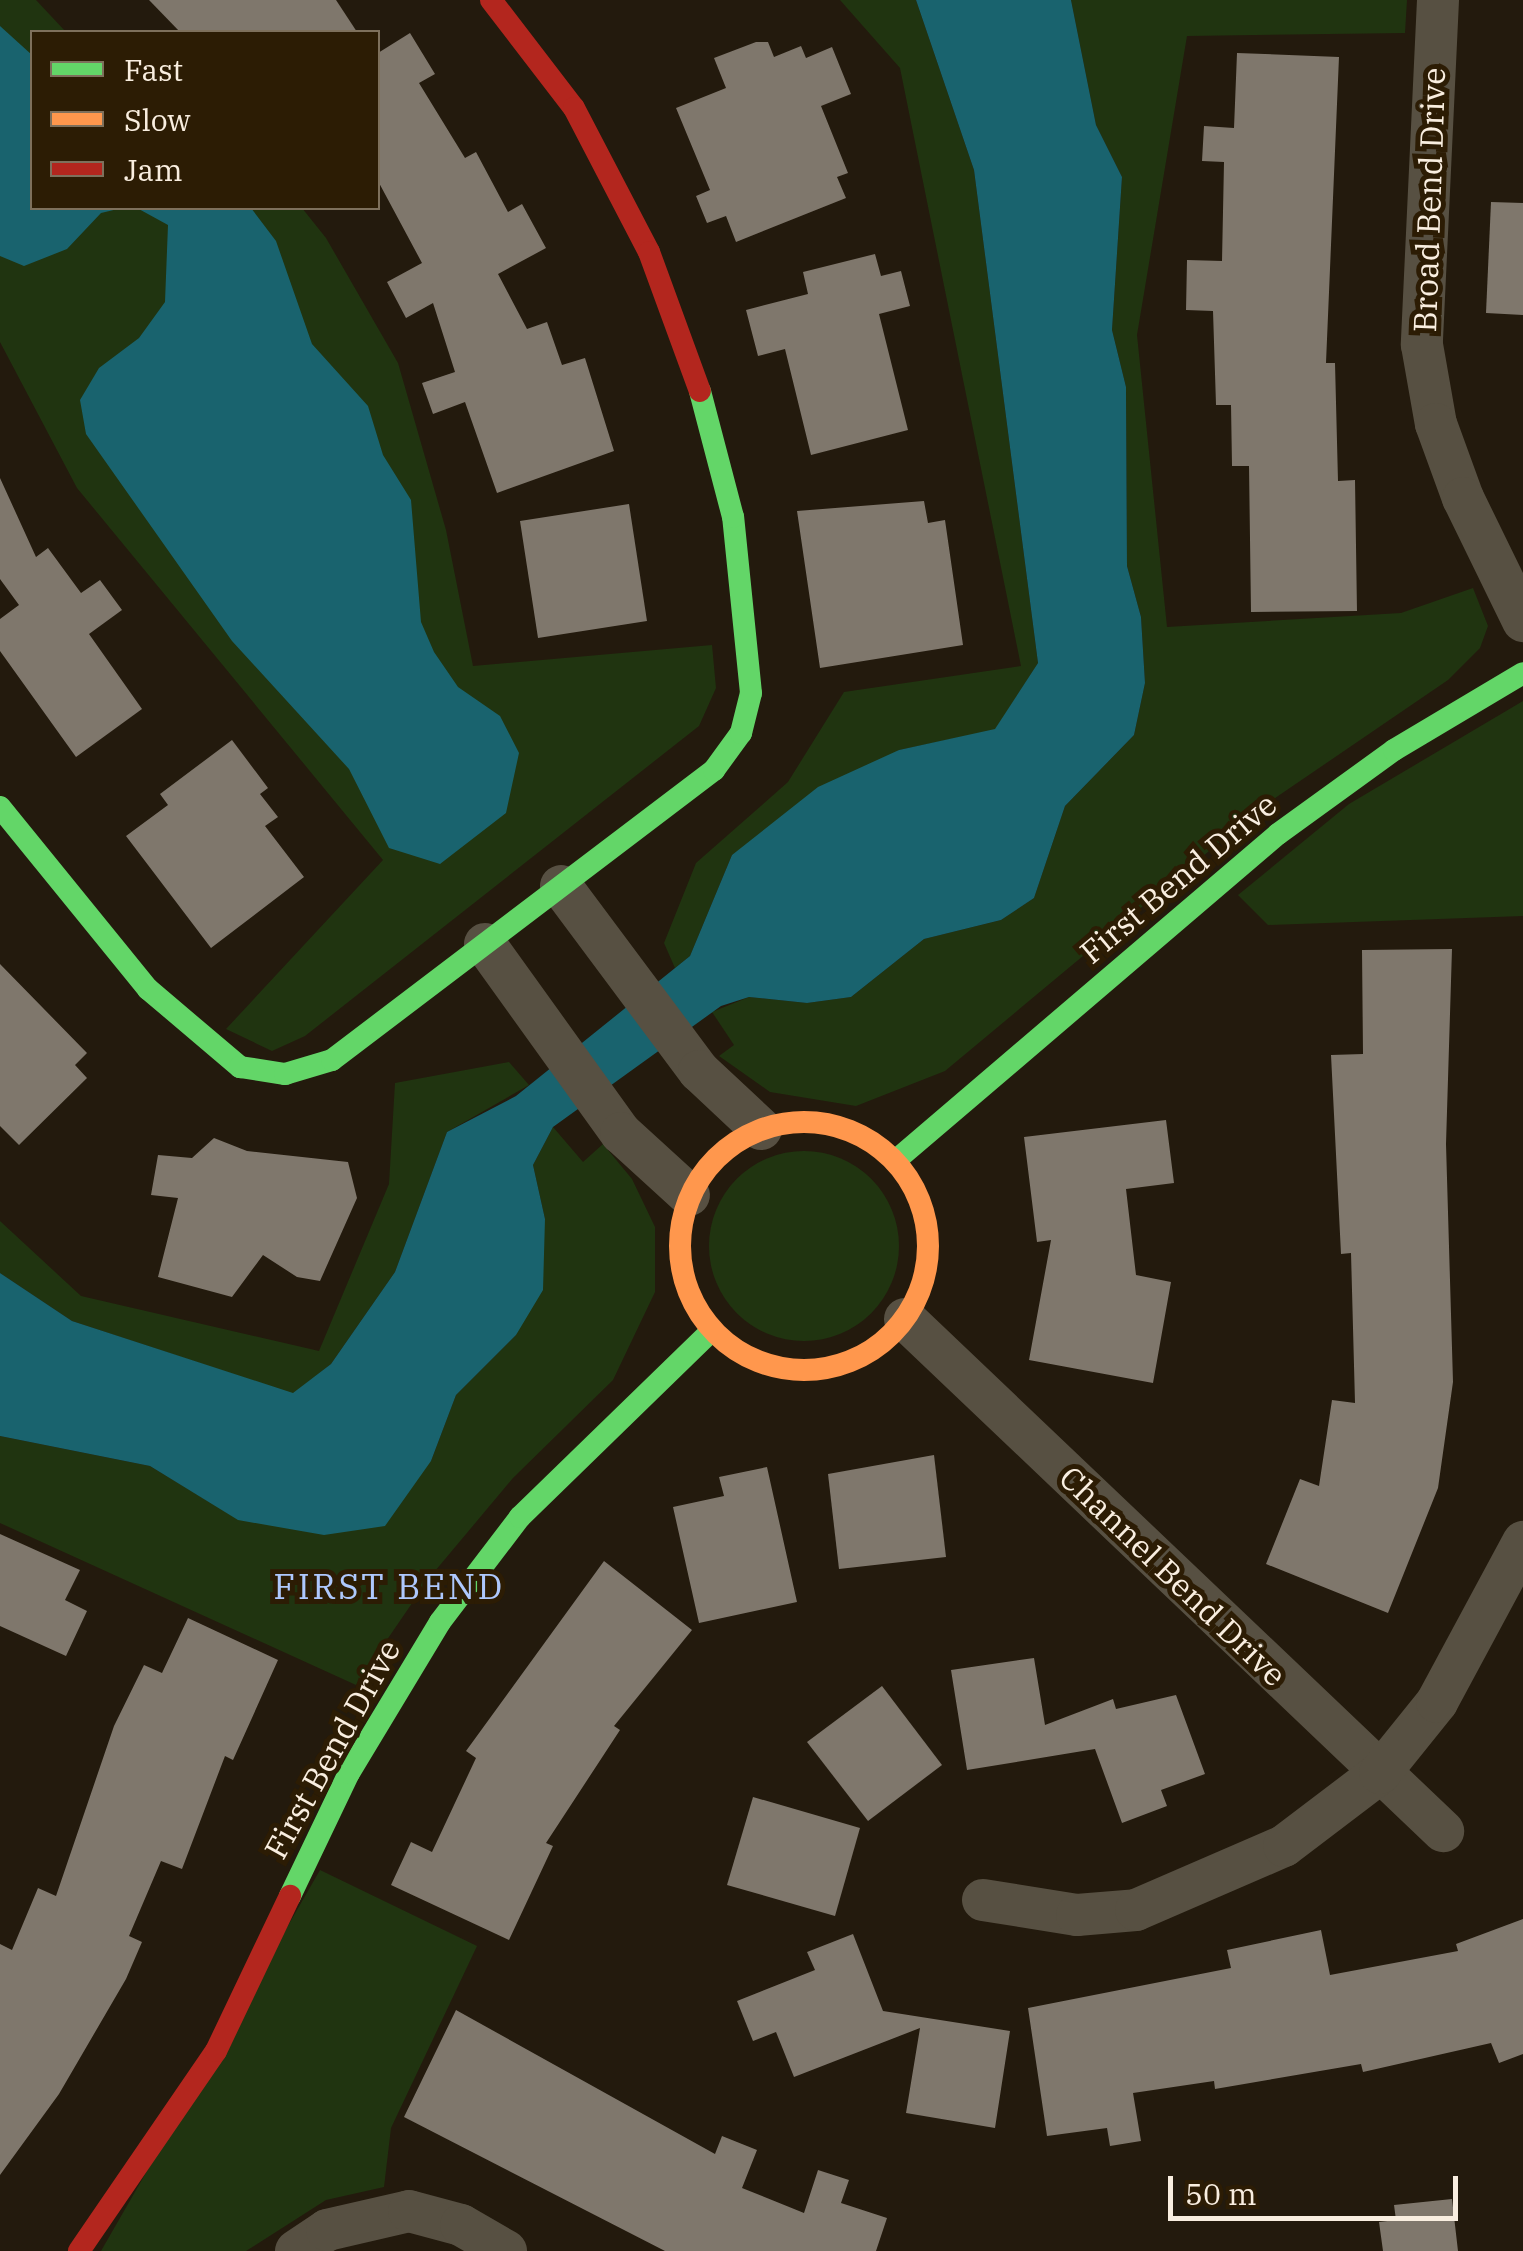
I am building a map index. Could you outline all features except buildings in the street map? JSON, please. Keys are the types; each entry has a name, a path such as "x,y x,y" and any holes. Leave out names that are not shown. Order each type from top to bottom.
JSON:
{"street":[{"path":"0,807 148,989 240,1068 285,1074 332,1060 714,770 741,734 751,693 733,517 702,396 656,270 574,108 492,0"},
{"name":"Broad Bend Drive","path":"1438,0 1422,346 1436,424 1463,498 1523,621"},
{"name":"First Bend Drive","path":"894,1160 1278,834 1394,750 1523,673"},
{"path":"561,886 699,1070 762,1129"},
{"path":"484,944 621,1133 689,1195"},
{"path":"833,1124 894,1160 920,1198 929,1249 904,1319 869,1352 800,1370 750,1358 712,1330 680,1266 689,1195 732,1144 762,1129 833,1124"},
{"name":"Channel Bend Drive","path":"904,1319 1443,1831"},
{"name":"First Bend Drive","path":"79,2251 216,2051 349,1772 440,1622 520,1517 712,1330"},
{"path":"984,1900 1077,1914 1136,1910 1284,1846 1380,1772 1468,1653 1523,1542"},
{"path":"296,2251 328,2230 408,2210 461,2225 506,2251"}],"green space":[{"path":"0,0 36,0 64,30 30,30 30,210 304,210 326,238 398,363 446,530 473,666 712,645 716,688 699,726 305,1036 272,1051 226,1029 383,860 77,488 0,342"},
{"path":"840,0 916,0 974,170 1038,663 995,730 899,750 732,855 690,956 675,968 664,943 696,863 788,782 844,692 1021,666 900,68"},
{"path":"1071,0 1407,0 1405,33 1187,36 1137,335 1167,627 1401,613 1473,588 1488,626 1480,648 1448,680 1262,807 945,1071 856,1106 770,1092 719,1056 734,1045 712,1012 749,997 807,1003 851,997 924,939 1001,920 1034,898 1065,806 1134,735 1145,683 1141,617 1127,566 1126,387 1112,330 1122,177 1096,125"},
{"path":"1523,701 1523,916 1268,925 1238,895 1349,804"},
{"path":"509,1062 529,1085 447,1132 395,1272 331,1364 293,1394 72,1321 0,1273 0,1221 81,1296 319,1351 389,1184 395,1083"},
{"path":"553,1127 583,1162 603,1144 632,1179 655,1227 655,1292 613,1380 513,1478 430,1577 356,1685 0,1523 0,1436 150,1466 239,1520 431,1461 456,1395 516,1335 545,1219 533,1165"},
{"path":"804,1151 840,1158 871,1179 892,1210 899,1246 892,1282 871,1313 840,1334 804,1341 768,1334 737,1313 716,1282 709,1246 716,1210 737,1179 768,1158"},
{"path":"320,1870 477,1946 391,2128 384,2187 326,2200 246,2251 101,2251"}],"water":[{"path":"916,0 1071,0 1096,125 1122,177 1112,330 1126,387 1127,566 1141,617 1145,683 1134,735 1065,806 1034,898 1001,920 924,939 851,997 807,1003 749,997 721,1006 553,1127 533,1165 545,1219 543,1290 516,1335 456,1395 431,1461 385,1526 324,1535 238,1520 150,1466 0,1436 0,1273 72,1321 293,1393 331,1364 395,1272 447,1132 516,1096 690,956 732,855 818,787 899,750 995,729 1038,663 974,170"},
{"path":"0,26 30,53 30,210 114,210 101,213 67,249 24,266 0,256"},
{"path":"141,210 253,210 276,241 312,344 368,406 383,455 411,500 421,622 434,652 458,687 500,716 519,753 506,813 440,864 389,848 349,769 232,641 86,434 80,400 99,368 139,338 165,302 168,225"}],"traffic: fast":[{"path":"0,807 148,989 240,1067 285,1074 332,1060 714,770 741,733 751,693 733,517 700,391"},
{"path":"895,1161 1278,834 1394,750 1523,673"},
{"path":"290,1896 349,1773 440,1622 520,1517 712,1330"}],"traffic: slow":[{"path":"804,1122 852,1131 892,1158 919,1198 928,1246 919,1294 892,1334 852,1361 804,1370 756,1361 716,1334 689,1294 680,1246 689,1198 716,1158 756,1131 804,1122"}],"traffic: jam":[{"path":"491,0 574,108 649,252 700,391"},
{"path":"79,2251 216,2051 290,1896"}],"district":[{"name":"FIRST BEND","path":"389,1586"}]}
